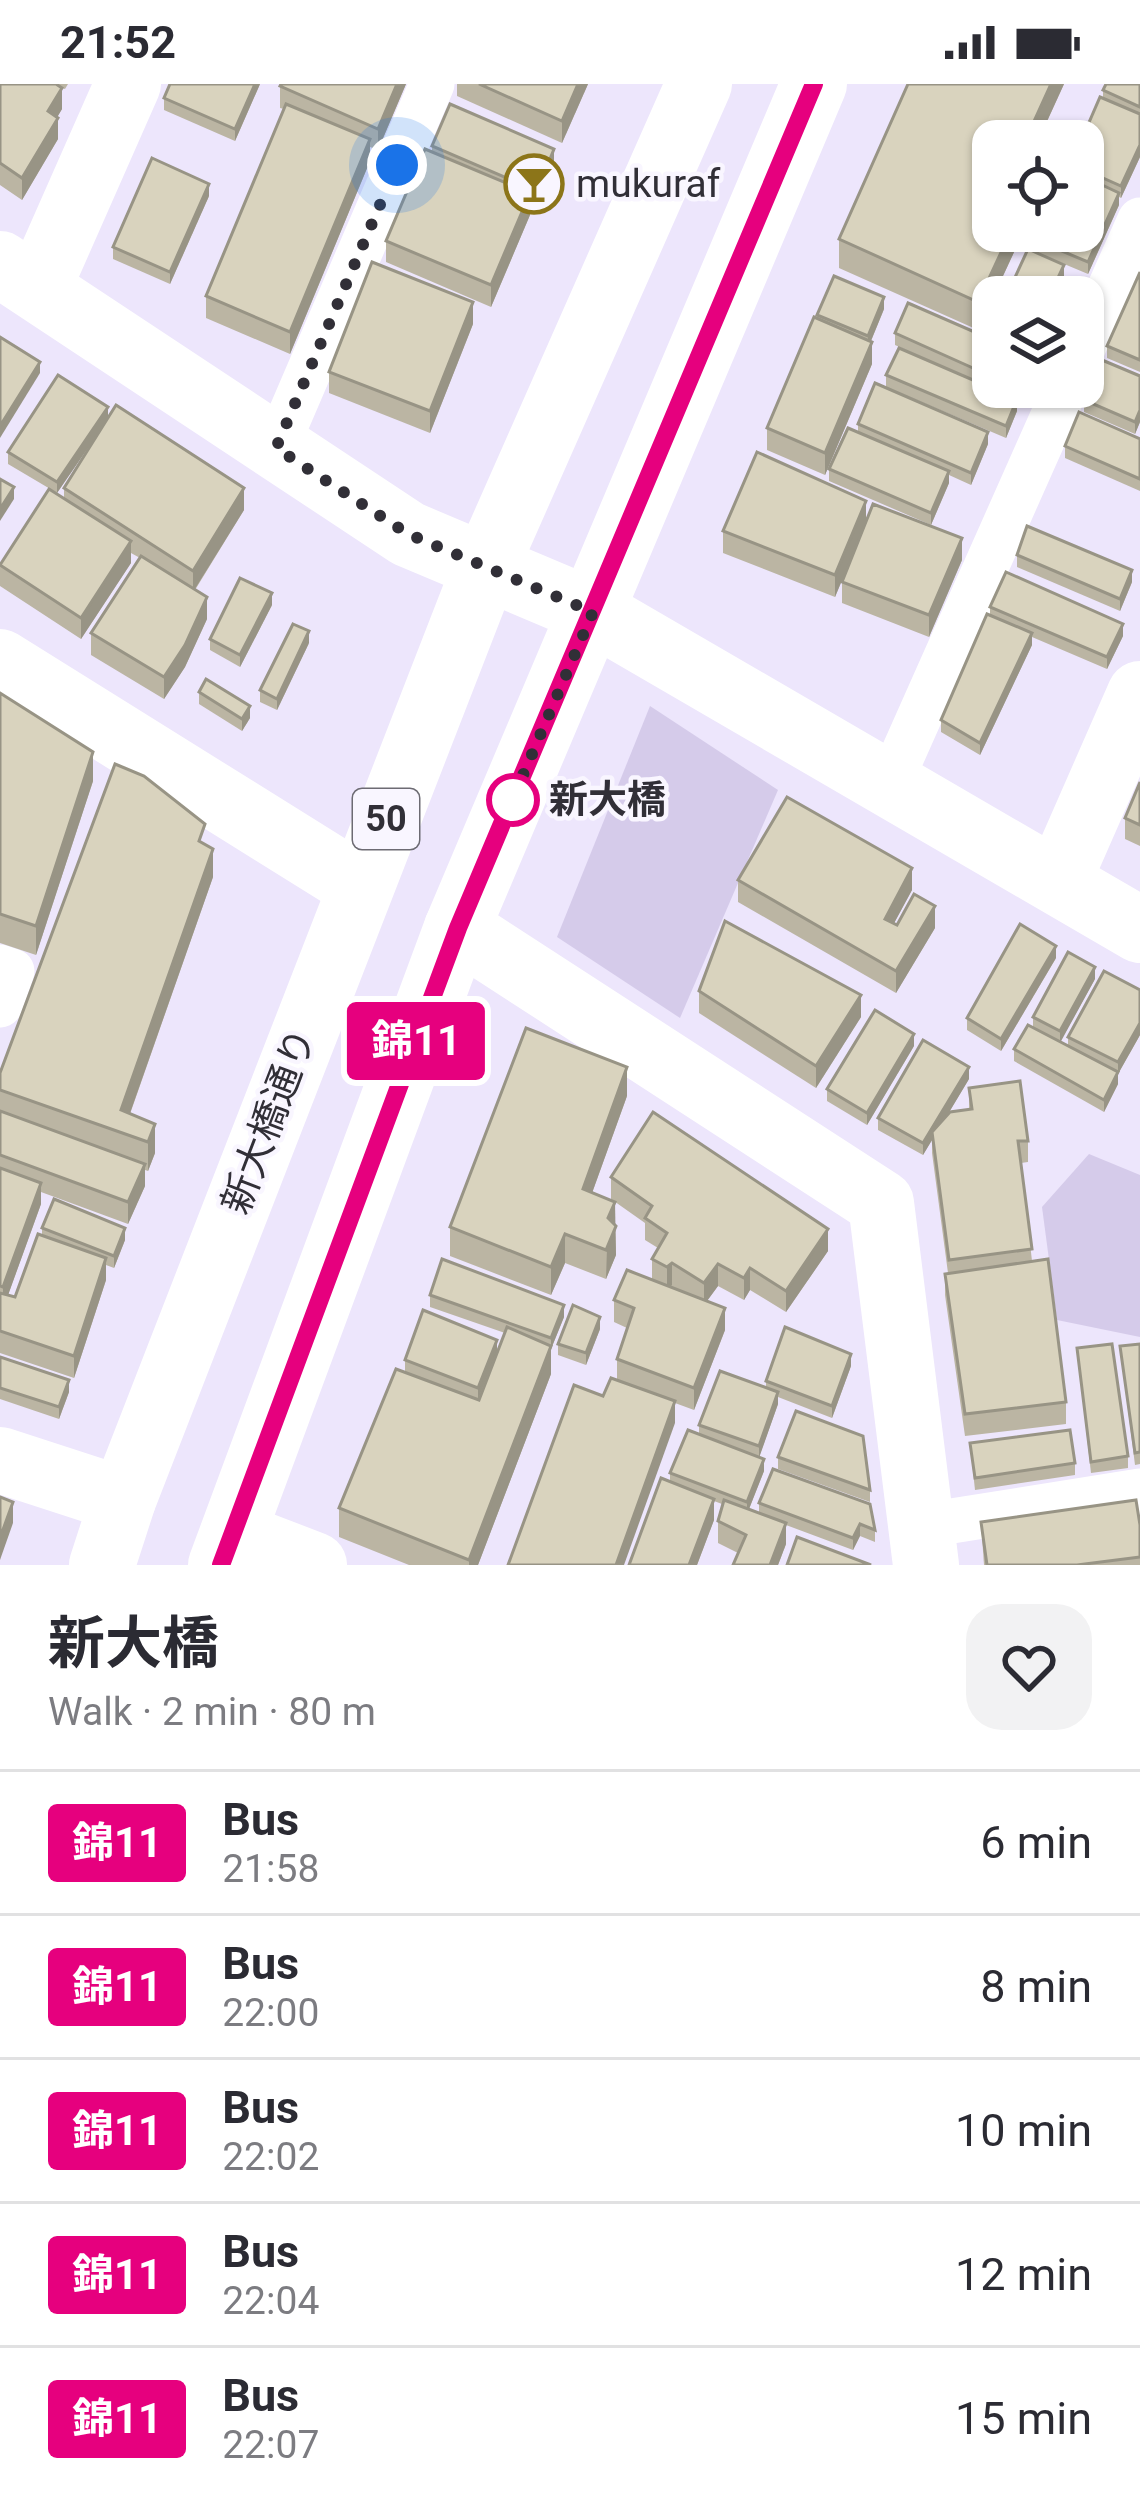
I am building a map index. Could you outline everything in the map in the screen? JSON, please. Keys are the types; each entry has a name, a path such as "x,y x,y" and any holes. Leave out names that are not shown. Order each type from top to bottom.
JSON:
{"street":[{"path":"128,84 19,276 408,534 593,612 1140,930"},
{"name":"新大橋通り","path":"102,1565 359,886 486,566 699,84"},
{"path":"314,1565 227,1550 458,928 814,84"},
{"path":"0,662 359,886"},
{"path":"1058,881 1140,694"},
{"path":"458,928 881,1203 923,1545"},
{"path":"0,1460 123,1501"}],"lane":[{"path":"276,448 432,84"},
{"path":"1104,301 1140,220"},
{"path":"890,783 1057,408"},
{"path":"0,967 12,971 0,1005"},
{"path":"923,1545 1140,1491"}],"shaded area":[{"path":"650,706 778,790 680,1018 557,937"},
{"path":"1089,1154 1140,1175 1140,1337 1057,1320 1042,1207"}],"building":[{"path":"0,84 56,84 62,88 48,111 58,118 22,178 0,163"},
{"path":"170,84 255,84 235,129 164,98"},
{"path":"281,84 397,84 378,129"},
{"path":"479,84 578,84 562,121"},
{"path":"908,84 1051,84 1035,120 972,120 972,252 1001,252 990,276 972,276 972,299 839,239"},
{"path":"1106,84 1140,84 1140,107 1103,90"},
{"path":"1100,97 1140,114 1140,145 1121,186 1104,178 1104,120 1090,120"},
{"path":"286,104 370,139 290,332 206,296"},
{"path":"450,104 554,149 537,191 432,146"},
{"path":"425,149 530,193 491,285 386,241"},
{"path":"152,158 209,184 170,272 113,247"},
{"path":"1104,186 1119,193 1104,226"},
{"path":"1027,252 1064,265 1059,276 1016,276"},
{"path":"1064,252 1092,252 1088,262"},
{"path":"372,262 473,302 430,411 329,372"},
{"path":"1140,272 1140,360 1107,346"},
{"path":"834,276 884,297 868,336 817,315"},
{"path":"908,303 972,331 972,368 895,333"},
{"path":"814,317 872,342 825,453 767,428"},
{"path":"0,337 40,362 0,426"},
{"path":"899,348 972,380 972,408 1013,408 1006,426 886,375"},
{"path":"1104,361 1140,376 1140,410 1135,422 1103,408"},
{"path":"58,375 108,407 57,482 8,452"},
{"path":"875,383 988,432 971,473 858,424"},
{"path":"116,405 244,488 193,571 64,488"},
{"path":"1079,412 1140,439 1140,479 1065,446"},
{"path":"848,428 949,471 931,513 829,469"},
{"path":"757,452 866,501 835,575 723,531"},
{"path":"0,479 14,487 0,509"},
{"path":"49,489 131,541 81,618 0,565"},
{"path":"873,504 962,538 929,615 842,582"},
{"path":"1027,526 1132,570 1120,599 1017,555"},
{"path":"141,556 207,597 164,677 91,633"},
{"path":"1006,572 1123,624 1107,657 990,607"},
{"path":"240,578 272,593 240,655 210,639"},
{"path":"987,614 1032,633 980,743 941,720"},
{"path":"293,624 309,631 277,699 260,690"},
{"path":"206,679 250,706 242,719 199,692"},
{"path":"0,693 93,752 36,926 0,914"},
{"path":"115,764 144,776 205,824 199,841 213,849 121,1110 155,1124 148,1142 0,1090 0,1073"},
{"path":"1140,782 1140,825 1125,818"},
{"path":"787,797 912,868 885,919 897,925 914,894 935,906 896,971 738,880"},
{"path":"725,921 861,995 816,1066 699,991"},
{"path":"1020,924 1056,946 1001,1039 967,1018"},
{"path":"1068,952 1095,967 1060,1031 1033,1017"},
{"path":"1104,971 1140,990 1140,1023 1118,1062 1068,1037"},
{"path":"875,1010 914,1034 867,1113 827,1089"},
{"path":"1028,1025 1118,1072 1104,1100 1014,1049"},
{"path":"526,1028 627,1067 583,1189 615,1202 608,1218 616,1226 606,1250 565,1234 551,1267 450,1227"},
{"path":"923,1040 969,1067 923,1143 878,1118"},
{"path":"1020,1081 1028,1141 1018,1141 1032,1249 949,1260 932,1132 950,1112 972,1109 969,1088"},
{"path":"0,1111 145,1164 128,1202 0,1155"},
{"path":"653,1112 828,1229 786,1291 750,1268 744,1278 718,1264 704,1283 672,1263 667,1267 652,1259 667,1233 645,1218 652,1206 611,1177"},
{"path":"0,1168 41,1183 3,1287 0,1286"},
{"path":"54,1199 125,1228 114,1256 42,1228"},
{"path":"38,1234 106,1258 74,1356 0,1331 0,1293 15,1297"},
{"path":"442,1259 564,1305 551,1338 430,1295"},
{"path":"1048,1259 1066,1402 965,1414 945,1274"},
{"path":"627,1270 725,1308 694,1388 617,1359 634,1308 614,1300"},
{"path":"573,1305 600,1317 586,1353 558,1344"},
{"path":"423,1310 497,1340 478,1388 405,1360"},
{"path":"507,1327 551,1346 469,1560 339,1508 396,1369 479,1400"},
{"path":"785,1327 851,1354 832,1406 766,1381"},
{"path":"1112,1344 1128,1456 1091,1462 1077,1348"},
{"path":"1140,1344 1140,1452 1135,1453 1120,1346"},
{"path":"0,1357 69,1380 59,1407 0,1388"},
{"path":"720,1371 778,1392 759,1446 699,1425"},
{"path":"611,1378 675,1401 616,1565 508,1565 574,1385 603,1396"},
{"path":"796,1411 863,1436 870,1490 778,1457"},
{"path":"688,1430 764,1459 747,1502 670,1473"},
{"path":"1070,1430 1075,1463 975,1478 970,1443"},
{"path":"773,1469 870,1504 875,1530 860,1524 853,1538 759,1503"},
{"path":"661,1478 714,1499 689,1565 629,1565"},
{"path":"0,1497 13,1502 0,1538"},
{"path":"724,1500 786,1523 770,1565 733,1565 746,1535 718,1521"},
{"path":"1136,1500 1140,1557 1077,1565 987,1565 981,1522"},
{"path":"797,1537 871,1565 787,1565"}],"bus line":[{"name":"錦11","path":"221,1565 458,928 814,84"}],"place":[{"name":"mukuraf","path":"534,184"},
{"name":"新大橋","path":"513,800"}],"route":[{"path":"397,165 276,448 408,534 593,612 508,810 513,800"}]}
